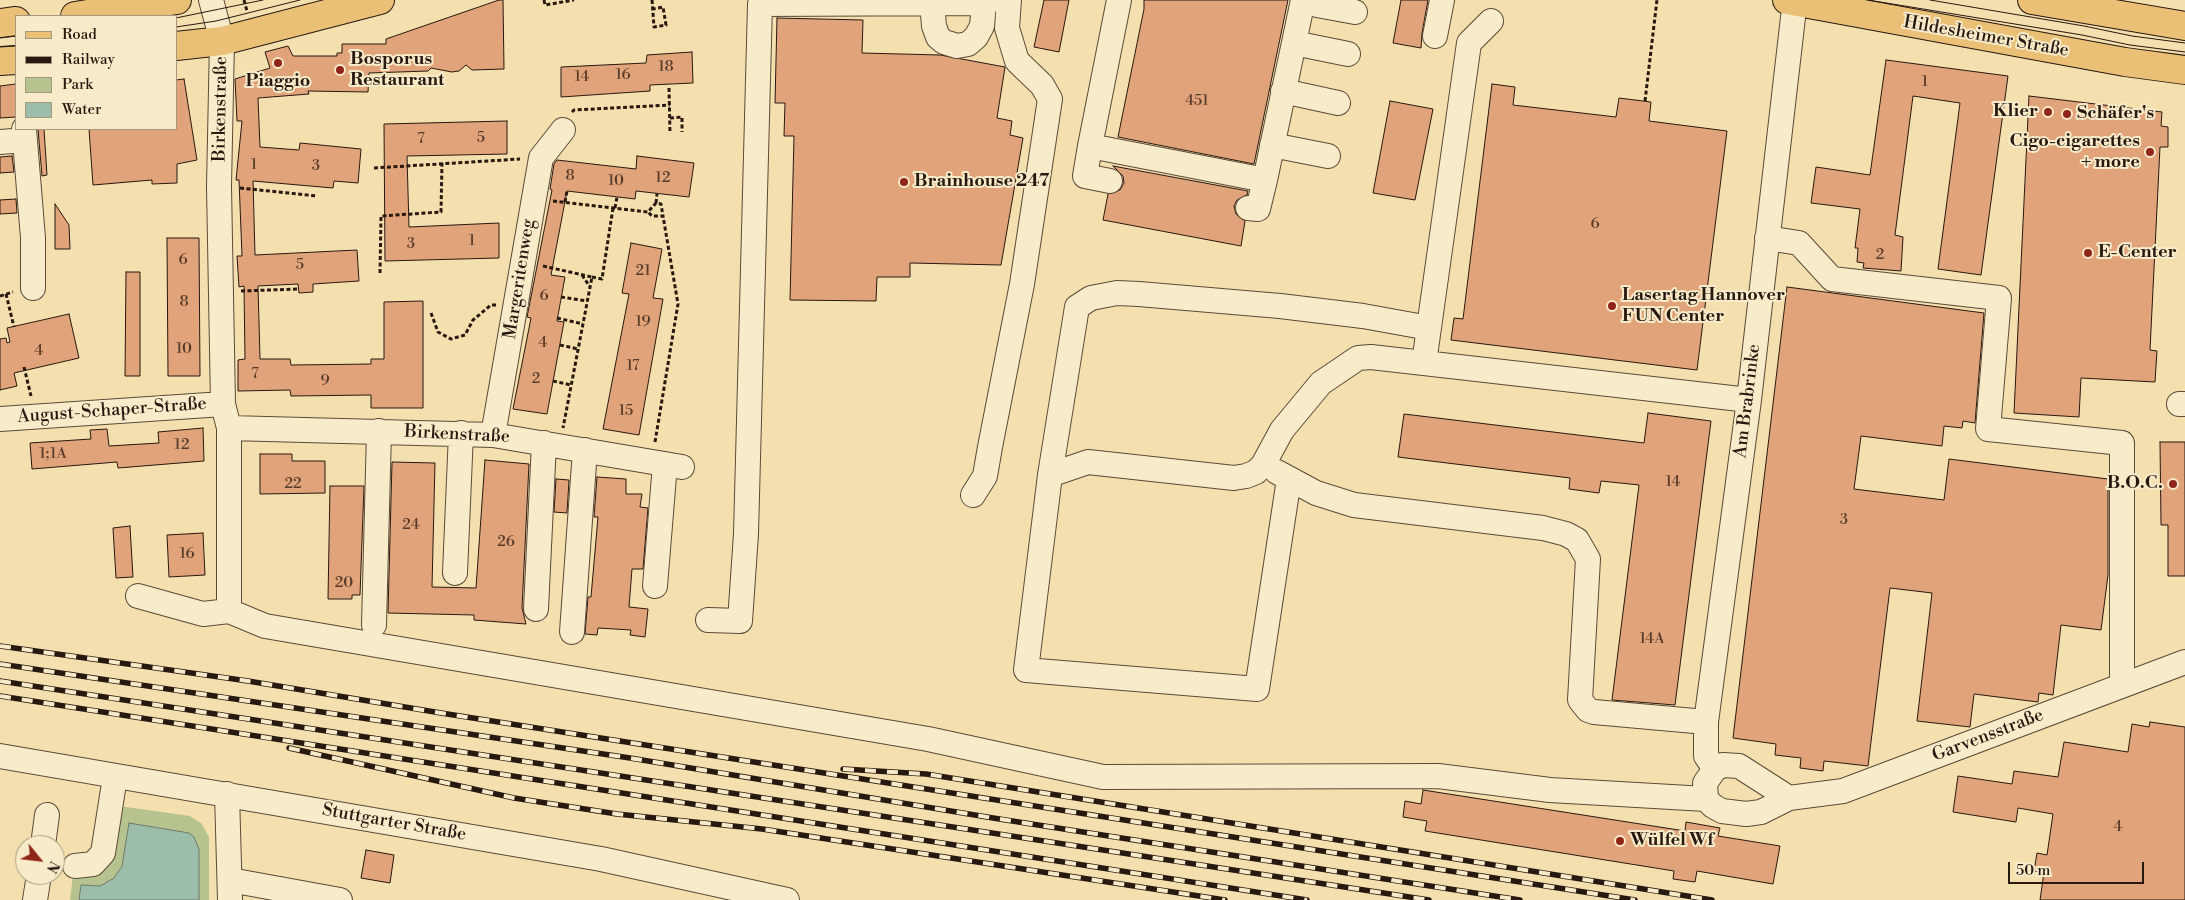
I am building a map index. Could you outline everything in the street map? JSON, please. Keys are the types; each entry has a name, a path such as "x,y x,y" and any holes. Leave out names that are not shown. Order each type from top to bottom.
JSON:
{"main road":[{"path":"81,15 177,0"},
{"path":"178,46 222,41 380,0"},
{"path":"2032,0 2135,8 2185,26"},
{"name":"Hildesheimer Straße","path":"1793,1 2125,62 2185,70"},
{"path":"0,23 15,21"},
{"path":"0,61 15,60"}],"street":[{"name":"Birkenstraße","path":"211,0 222,41 219,186 223,404 229,428 229,611"},
{"path":"973,495 985,476 1022,284 1050,99 1042,85 1017,61 1007,28 1009,0"},
{"path":"1110,181 1085,176 1119,0"},
{"path":"1248,208 1258,209 1303,0"},
{"path":"1311,0 1317,4 1356,12"},
{"path":"1435,36 1442,0"},
{"path":"708,620 740,621 746,534 760,4 988,1 982,26 976,37 968,44 957,46 944,42 938,37 934,26 932,2"},
{"name":"Am Brabrinke","path":"1715,769 1706,756 1706,722 1749,400 1793,1"},
{"path":"1424,363 1469,43 1491,21"},
{"path":"1294,43 1348,54"},
{"path":"1284,91 1338,103"},
{"name":"Margeritenweg","path":"493,435 541,158 563,130"},
{"path":"0,142 25,134 32,238 33,288"},
{"path":"1272,145 1328,156"},
{"path":"1090,146 1265,180"},
{"path":"1767,238 1799,243 1832,278 1999,298 1988,429 2122,443 2122,685"},
{"path":"1289,479 1257,689 1026,670 1050,475 1077,307 1091,298 1117,293 1280,306 1363,316 1429,328"},
{"path":"1050,475 1088,462 1234,478 1256,472 1263,466 1282,430 1300,406 1321,383 1358,358 1371,357 1749,400"},
{"name":"August-Schaper-Straße","path":"0,419 223,404"},
{"name":"Birkenstraße","path":"229,428 493,435 666,465"},
{"path":"374,625 379,431"},
{"path":"455,573 461,433"},
{"path":"536,609 551,444"},
{"path":"572,632 585,450"},
{"path":"655,586 666,465"},
{"path":"1263,466 1316,493 1354,505 1543,528 1572,537 1577,540 1588,559 1580,700 1588,710 1594,712 1706,722"},
{"path":"138,596 203,614 229,611 265,626 928,739 1103,777 1438,776 1550,790 1706,799 1705,783 1715,769 1723,765 1739,766 1789,798"},
{"name":"Garvensstraße","path":"1706,799 1722,811 1746,814 1761,812 1789,798 1843,791 2185,662"},
{"name":"Stuttgarter Straße","path":"0,756 601,859 787,900"},
{"path":"75,866 93,864 103,853 115,777"},
{"path":"228,794 230,890 340,900"},
{"path":"44,835 47,815"},
{"path":"35,900 37,885"}],"path":[{"path":"544,0 545,5 572,0"},
{"path":"652,0 654,27 666,25 664,7 653,9"},
{"path":"1645,101 1656,0"},
{"path":"669,88 670,133"},
{"path":"563,130 574,110 670,105"},
{"path":"670,118 682,117 682,132"},
{"path":"374,168 541,158"},
{"path":"380,273 381,216 441,212 442,163"},
{"path":"219,186 317,196"},
{"path":"566,202 567,191"},
{"path":"648,212 656,203 657,194"},
{"path":"523,262 602,280 616,197"},
{"path":"534,198 648,212 652,216 663,216"},
{"path":"656,203 661,204 678,304 666,465"},
{"path":"582,275 590,287"},
{"path":"551,444 571,385 592,277"},
{"path":"222,292 298,289"},
{"path":"6,294 14,327"},
{"path":"561,297 587,301"},
{"path":"431,313 438,332 450,339 465,334 473,320 491,305 517,304"},
{"path":"557,318 583,324"},
{"path":"560,346 578,349"},
{"path":"24,367 36,416"},
{"path":"553,382 571,385"}],"green space":[{"path":"119,806 190,816 201,823 209,837 209,900 70,900 73,875 90,875"}],"water":[{"path":"129,823 189,833 194,837 199,849 199,900 79,900 81,885 100,886 114,878 122,866"}],"building":[{"path":"503,0 504,69 472,70 466,65 459,71 452,72 431,68 428,71 369,73 368,92 308,91 309,94 258,98 260,147 299,150 300,143 361,149 358,183 334,181 333,188 253,181 255,255 357,250 359,281 313,284 313,292 299,293 298,284 258,286 260,359 290,359 291,365 371,364 371,359 384,359 384,302 423,301 423,408 371,408 371,395 291,396 290,390 238,391 238,360 245,359 244,286 239,287 237,256 242,256 239,180 236,180 242,121 237,121 235,79 270,68 265,52 288,46 293,56 337,56 337,53 342,53 342,44 386,44 386,39"},
{"path":"1044,0 1069,0 1059,52 1034,47"},
{"path":"1144,0 1288,0 1254,164 1118,137 1144,9"},
{"path":"1401,0 1428,0 1421,48 1393,43"},
{"name":"Brainhouse 247","path":"777,18 863,20 862,53 940,55 1005,67 997,118 1012,121 1010,135 1023,138 1001,265 910,263 910,277 877,277 876,301 790,300 794,136 784,136 785,103 775,103"},
{"path":"692,52 693,83 650,85 650,91 561,97 561,67 646,63 647,55"},
{"path":"1886,60 2008,76 1981,275 1938,269 1960,103 1913,96 1895,235 1903,237 1901,271 1863,268 1864,263 1857,262 1858,248 1855,248 1860,209 1811,203 1816,167 1870,175"},
{"path":"184,79 197,160 177,164 177,183 152,184 152,180 93,185 89,130 178,130 178,80"},
{"path":"15,84 15,117 0,118 0,86"},
{"path":"1492,84 1515,87 1513,105 1616,117 1619,98 1651,102 1649,121 1727,131 1697,370 1451,340 1454,318 1463,319"},
{"name":"E-Center","path":"2029,96 2162,112 2161,126 2168,127 2168,147 2160,147 2150,350 2157,351 2155,382 2081,378 2079,417 2014,413"},
{"path":"1390,101 1433,109 1415,200 1373,193"},
{"path":"507,121 507,154 407,156 409,227 499,223 499,258 385,261 384,124"},
{"path":"38,130 44,130 47,175 42,176"},
{"path":"12,156 14,172 0,173 0,157"},
{"path":"637,156 694,163 689,197 636,191 635,199 567,191 551,275 565,277 557,321 564,322 547,414 513,409 531,318 527,317 552,190 550,189 554,164 557,160 636,169"},
{"path":"1113,166 1248,191 1247,195 1237,200 1234,206 1236,214 1245,221 1241,246 1103,220 1108,194 1120,190 1124,183 1123,176"},
{"path":"16,199 17,213 0,214 0,200"},
{"path":"55,204 69,225 70,249 55,249"},
{"path":"167,238 199,238 200,376 168,376"},
{"path":"631,243 662,249 653,298 663,299 639,435 603,429 629,294 622,293"},
{"path":"126,272 140,272 140,376 125,376"},
{"path":"1787,287 1984,313 1975,423 1963,421 1962,428 1944,426 1942,446 1861,436 1854,489 1944,500 1949,459 2108,479 2108,575 2101,630 2061,625 2053,695 2039,693 2038,702 1974,694 1970,727 1917,721 1932,593 1890,588 1868,766 1824,761 1823,771 1800,768 1801,758 1775,755 1776,744 1733,738"},
{"path":"69,314 79,358 14,373 17,386 0,390 0,339 6,338 7,343 10,342 7,328"},
{"path":"1648,413 1711,421 1675,705 1612,700 1639,485 1601,481 1599,493 1569,489 1570,478 1398,457 1404,414 1644,443"},
{"path":"203,428 204,461 118,468 117,462 32,469 30,443 91,439 90,430 107,429 109,446 159,443 158,432"},
{"name":"B.O.C.","path":"2160,442 2185,442 2185,576 2168,576 2168,525 2161,525"},
{"path":"260,454 292,454 292,461 325,461 325,493 260,494"},
{"path":"485,460 529,464 522,608 526,624 474,620 474,615 388,613 392,462 435,463 432,587 476,588"},
{"path":"597,477 626,479 626,494 642,494 640,507 648,508 643,569 632,569 629,607 648,609 645,637 630,635 631,630 598,628 597,635 585,634 588,597 591,597 598,517 594,517"},
{"path":"556,479 569,480 567,513 554,512"},
{"path":"330,486 364,486 360,595 352,595 352,599 328,599"},
{"path":"130,526 133,577 116,578 113,528"},
{"path":"203,533 205,575 169,577 167,535"},
{"path":"2150,722 2185,727 2185,900 2040,900 2044,872 2034,871 2037,853 2047,855 2053,814 2018,808 2016,822 1953,812 1958,776 2012,784 2014,771 2058,777 2064,742 2128,752 2132,724 2149,727"},
{"name":"Wülfel Wf","path":"1423,790 1685,831 1686,822 1720,828 1718,836 1780,846 1773,884 1697,871 1695,882 1673,879 1674,871 1425,831 1427,821 1403,817 1405,801 1421,804"},
{"path":"366,850 394,855 390,883 361,878"}],"tram line":[{"path":"178,18 263,0"},
{"path":"178,27 216,21 300,0"},
{"path":"1868,0 2082,35 2130,45 2185,52"},
{"path":"1930,0 2132,36 2185,43"},
{"path":"0,38 15,36"},
{"path":"0,47 15,46"}],"railway":[{"path":"0,646 248,681 441,713 1635,900"},
{"path":"0,664 630,758 993,818 1520,900"},
{"path":"0,681 1429,900"},
{"path":"0,696 1307,900"},
{"path":"289,748 514,798 617,814 762,829 1225,900"},
{"path":"843,769 926,774 1712,900"}],"place":[{"name":"Piaggio","path":"278,63"},
{"name":"Bosporus Restaurant","path":"340,70"},
{"name":"Klier","path":"2048,112"},
{"name":"Schäfer's","path":"2067,114"},
{"name":"Cigo-cigarettes + more","path":"2150,152"},
{"name":"Brainhouse 247","path":"904,182"},
{"name":"E-Center","path":"2088,253"},
{"name":"Lasertag Hannover FUN Center","path":"1612,306"},
{"name":"B.O.C.","path":"2173,484"},
{"name":"Wülfel Wf","path":"1620,841"}]}
